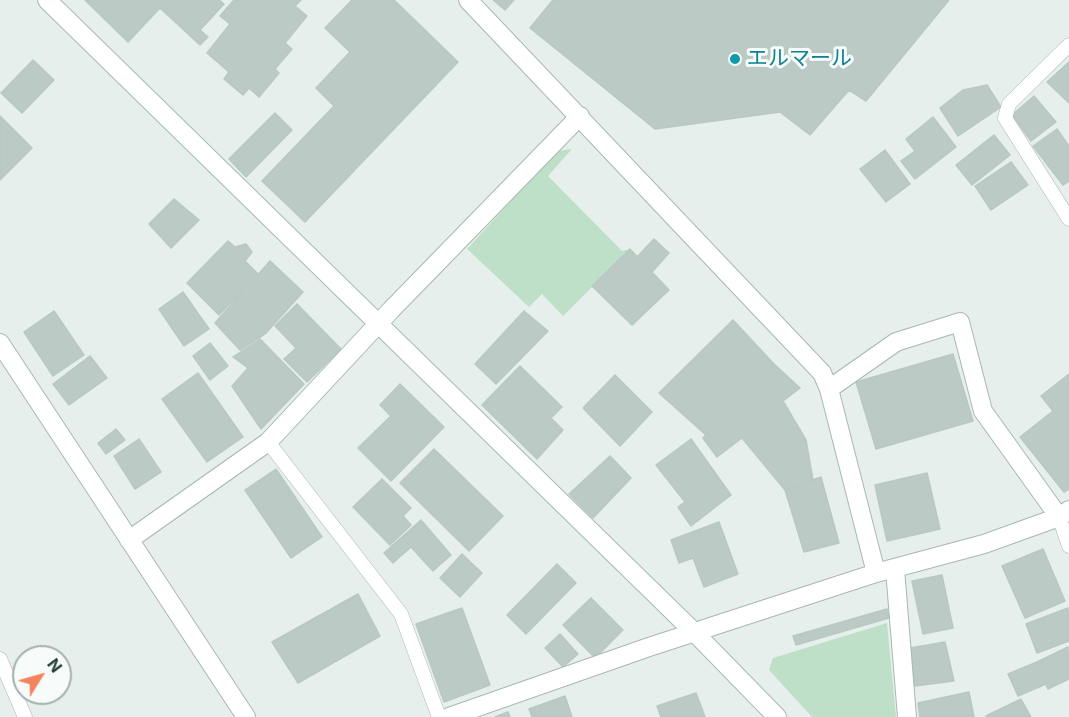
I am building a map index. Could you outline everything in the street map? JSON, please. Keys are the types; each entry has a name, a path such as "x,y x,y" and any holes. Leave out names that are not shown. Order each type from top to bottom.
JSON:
{"street":[{"path":"47,0 695,633 777,717"},
{"path":"468,0 822,374 829,389 876,573"},
{"path":"129,540 268,442 378,324 580,116"},
{"path":"449,717 876,573 984,544 1064,513 983,411 960,322 896,342 829,389"},
{"path":"0,343 246,717"},
{"path":"895,569 907,717"}],"lane":[{"path":"1069,45 1009,104 1005,118 1069,219"},
{"path":"268,442 401,614 439,717"},
{"path":"1064,513 1069,546"},
{"path":"0,659 24,717"}],"green space":[{"path":"572,149 548,176 622,251 630,249 563,316 542,294 529,307 467,249 557,151"},
{"path":"887,623 896,717 812,717 769,670 773,658"}],"building":[{"path":"85,0 219,0 224,4 200,30 208,37 200,45 160,8 128,42"},
{"path":"234,0 301,0 295,6 307,16 285,43 292,49 275,69 279,73 259,97 249,88 243,95 224,79 229,72 207,53 230,24 220,16"},
{"path":"352,0 394,0 458,62 305,222 262,181 334,106 316,88 350,52 325,28"},
{"path":"493,0 514,0 505,10"},
{"name":"エルマール","path":"553,0 949,0 866,101 849,90 810,135 780,112 655,129 530,28"},
{"path":"33,60 54,80 22,113 1,93"},
{"path":"1069,62 1069,103 1047,82"},
{"path":"987,85 1001,107 958,136 940,108 963,90"},
{"path":"1034,96 1056,122 1031,141 1012,115"},
{"path":"275,113 292,130 246,177 229,159"},
{"path":"0,116 32,148 0,180"},
{"path":"933,117 956,147 915,179 901,161 915,151 906,139"},
{"path":"1057,129 1069,146 1069,181 1063,185 1033,146"},
{"path":"994,135 1010,155 972,185 956,165"},
{"path":"885,150 910,184 886,202 860,169"},
{"path":"1011,162 1028,185 991,210 975,186"},
{"path":"174,199 199,220 171,248 149,224"},
{"path":"654,239 669,253 652,272 637,257"},
{"path":"228,241 235,247 246,244 252,252 245,261 258,274 219,315 187,283"},
{"path":"630,249 669,290 632,325 592,286"},
{"path":"270,261 303,292 266,333 240,350 215,323"},
{"path":"183,292 209,329 184,346 159,309"},
{"path":"297,304 341,349 307,382 284,359 296,348 275,326"},
{"path":"54,311 84,355 53,376 24,332"},
{"path":"524,311 548,331 496,384 475,364"},
{"path":"733,320 774,364 706,435 659,393"},
{"path":"260,339 304,384 261,429 232,386 248,368 233,357"},
{"path":"210,343 228,366 210,380 193,356"},
{"path":"953,354 973,421 876,449 856,382"},
{"path":"90,356 107,378 69,405 53,384"},
{"path":"774,364 800,388 783,401 806,440 813,480 785,490 742,438 717,457 703,438"},
{"path":"520,366 562,407 551,418 563,430 537,459 482,405"},
{"path":"198,373 243,437 207,462 162,399"},
{"path":"1069,374 1069,489 1064,492 1020,437 1053,411 1041,396"},
{"path":"615,375 652,412 620,446 583,408"},
{"path":"400,384 444,427 391,481 358,448 391,416 380,405"},
{"path":"116,429 125,440 106,454 98,443"},
{"path":"139,439 161,472 135,489 114,456"},
{"path":"691,439 731,495 691,526 678,507 685,502 656,465"},
{"path":"434,449 503,516 469,551 400,483"},
{"path":"610,456 631,478 593,518 569,494"},
{"path":"276,469 322,537 291,558 245,490"},
{"path":"927,473 940,529 887,541 875,485"},
{"path":"821,477 839,543 804,552 785,490"},
{"path":"382,479 411,508 403,516 411,525 390,545 353,507"},
{"path":"421,520 451,555 433,571 411,547 393,563 384,553"},
{"path":"719,522 738,574 704,587 693,558 679,563 671,540"},
{"path":"1043,549 1065,601 1025,618 1002,566"},
{"path":"462,554 482,573 460,597 440,578"},
{"path":"557,564 576,583 526,634 507,615"},
{"path":"942,575 953,628 923,634 912,581"},
{"path":"358,594 380,636 298,683 272,642"},
{"path":"591,598 623,630 595,658 563,625"},
{"path":"462,608 490,685 444,702 416,624"},
{"path":"1068,608 1069,641 1037,653 1026,624"},
{"path":"887,609 889,618 796,645 793,636"},
{"path":"560,634 578,654 563,667 545,648"},
{"path":"945,642 954,681 915,686 910,648"},
{"path":"1068,647 1069,679 1048,689 1037,662"},
{"path":"1037,662 1046,684 1018,696 1008,674"},
{"path":"969,692 974,717 920,717 918,703"},
{"path":"696,693 705,717 661,717 657,706"},
{"path":"565,696 572,717 532,717 529,709"},
{"path":"1021,699 1031,717 986,717 986,716"},
{"path":"508,712 510,717 495,717"}],"place":[{"name":"エルマール","path":"735,59"}]}
